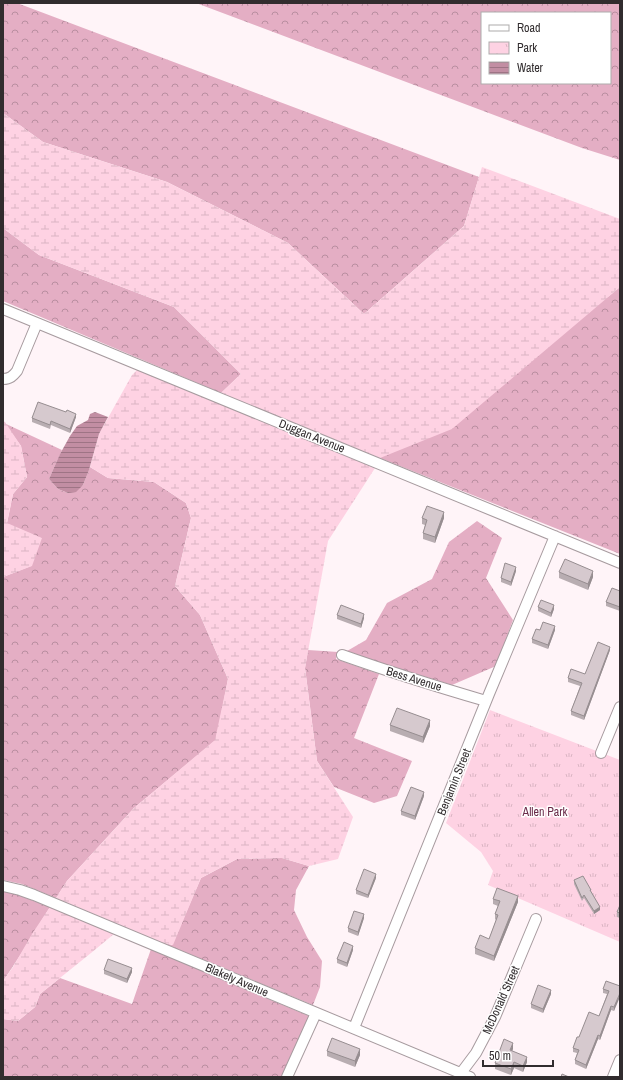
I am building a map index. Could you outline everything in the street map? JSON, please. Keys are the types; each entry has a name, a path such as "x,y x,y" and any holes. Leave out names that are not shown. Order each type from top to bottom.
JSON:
{"street":[{"name":"Duggan Avenue","path":"3,309 620,563"},
{"path":"3,379 13,376 17,371 37,323"},
{"name":"Benjamin Street","path":"354,1028 486,701 555,536"},
{"name":"Bess Avenue","path":"342,655 486,701"},
{"path":"601,753 620,707"},
{"name":"Blakely Avenue","path":"3,886 34,895 354,1028 464,1076"},
{"name":"McDonald Street","path":"464,1076 495,1017 536,919"},
{"path":"287,1077 316,1013"},
{"path":"613,1077 620,1060"}],"green space":[{"path":"3,3 17,3 479,177 464,226 364,314 288,243 167,182 43,142 3,113"},
{"path":"196,3 620,3 620,160 582,148"},
{"path":"3,113 43,142 167,182 288,243 364,314 464,226 482,167 620,219 620,287 452,429 380,458 221,393 241,374 174,307 39,255 3,228"},
{"path":"3,228 39,255 174,307 241,374 221,393 3,301"},
{"path":"620,287 620,554 380,458 609,296"},
{"path":"137,370 375,468 328,541 305,668 317,761 353,817 338,859 309,866 282,858 237,859 201,878 173,945 158,941 56,898 67,881 134,808 215,740 228,679 200,615 175,586 191,518 186,503 154,482 108,478 90,467 99,434 132,375"},
{"path":"3,421 21,446 27,477 13,494 7,523 42,538 32,566 3,577"},
{"path":"4,423 62,450 49,479 58,489 68,493 83,485 90,467 108,478 154,482 186,503 191,518 175,586 200,615 228,679 216,740 134,808 67,881 56,898 22,884 3,880 3,577 31,566 7,523 13,494 27,477 21,446"},
{"path":"477,521 502,538 486,578 513,620 496,666 452,685 347,651 366,640 387,603 432,579 449,542"},
{"path":"308,650 338,652 336,659 379,674 354,738 412,761 397,796 374,803 334,787 317,761 305,668"},
{"name":"Allen Park","path":"490,710 620,760 620,942 488,885 493,871 481,852 446,823"},
{"path":"282,858 309,866 296,890 294,910 307,937 322,961 320,987 313,1005 158,941 172,945 201,878 237,859"},
{"path":"3,891 50,907 3,981"},
{"path":"50,907 114,934 40,994 35,1007 18,1021 3,1019 3,981"},
{"path":"151,949 309,1016 282,1077 3,1077 3,1019 18,1021 35,1007 40,994 60,978 132,1004"}],"water":[{"path":"95,412 108,417 99,434 89,470 83,485 76,492 68,493 58,489 49,479 60,454 77,426 88,420 90,414"}],"building":[{"path":"38,402 76,414 70,429 51,421 50,425 32,418"},
{"path":"427,506 444,512 435,537 423,533 427,520 422,518"},
{"path":"565,559 593,571 588,584 559,572"},
{"path":"505,563 516,567 511,582 501,578"},
{"path":"612,588 620,591 620,607 606,602"},
{"path":"541,600 554,605 551,613 538,607"},
{"path":"341,605 364,614 361,624 337,615"},
{"path":"543,622 555,626 548,645 532,639 536,629 540,630"},
{"path":"598,642 610,647 584,716 571,711 582,683 568,678 571,669 585,674"},
{"path":"397,708 430,720 423,737 390,725"},
{"path":"411,787 424,792 415,816 401,811"},
{"path":"364,869 376,874 368,895 356,890"},
{"path":"583,876 600,907 594,911 584,895 582,898 574,880"},
{"path":"497,888 518,896 494,956 475,948 480,935 489,939 498,915 495,914 500,901 493,899"},
{"path":"620,905 620,913 617,912"},
{"path":"354,911 364,914 358,932 348,928"},
{"path":"344,942 353,946 347,963 337,959"},
{"path":"108,959 132,968 127,979 104,970"},
{"path":"606,981 620,986 620,993 614,1007 611,1006 600,1036 598,1035 586,1065 575,1060 579,1050 573,1048 589,1012 599,1016 609,991 603,989"},
{"path":"538,985 551,990 543,1009 531,1004"},
{"path":"332,1038 360,1049 355,1061 327,1051"},
{"path":"504,1039 513,1043 510,1050 527,1057 523,1066 514,1062 511,1069 495,1063"},
{"path":"562,1074 569,1077 561,1077"}]}
